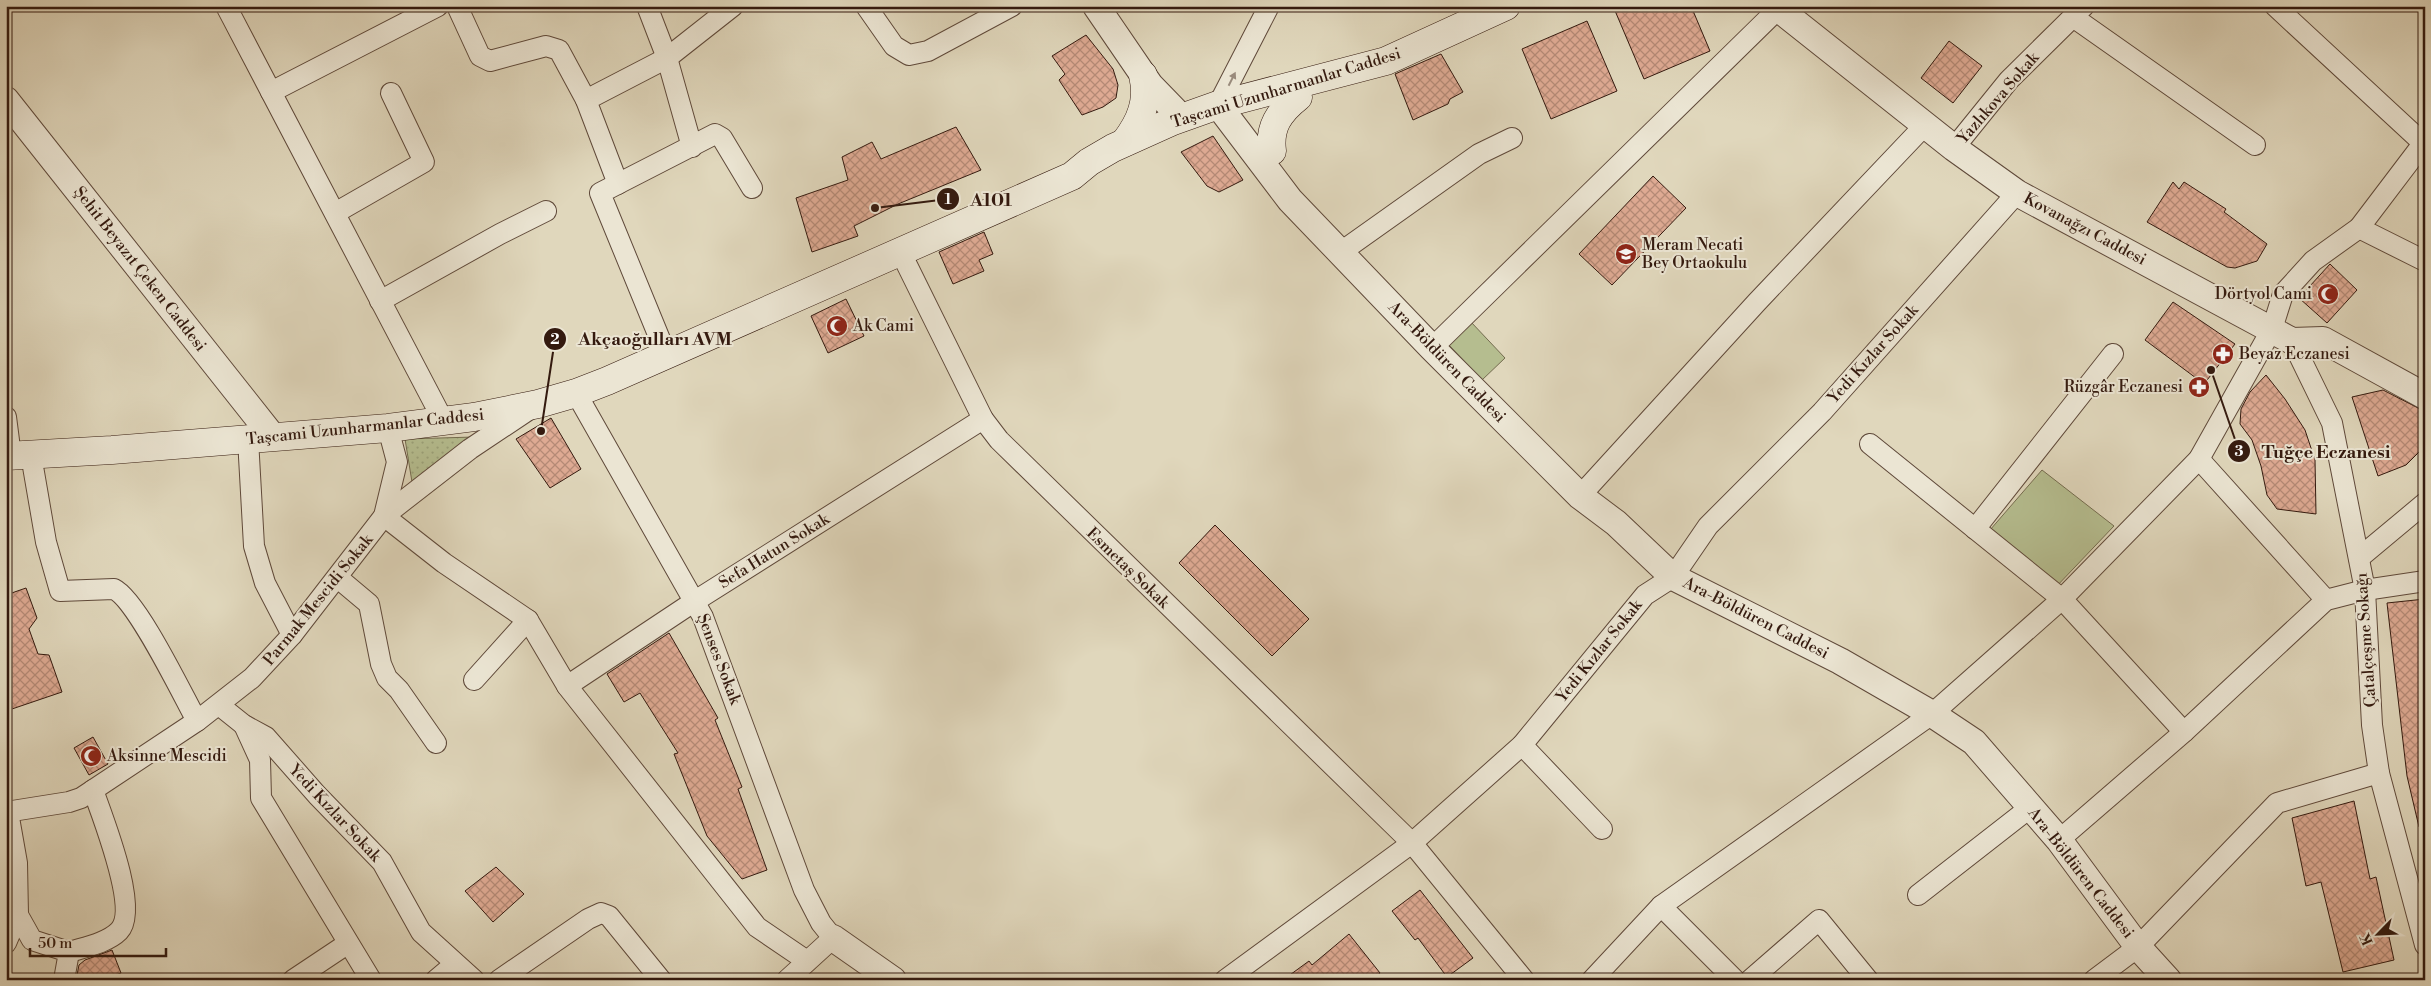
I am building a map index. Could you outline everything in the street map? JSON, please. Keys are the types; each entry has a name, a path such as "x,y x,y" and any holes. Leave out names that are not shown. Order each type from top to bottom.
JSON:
{"main road":[{"name":"Taşcami Uzunharmanlar Caddesi","path":"14,456 388,428 444,422 538,404 576,393 1072,176 1095,159 1125,142 1216,112 1386,61 1506,6"},
{"path":"1072,176 1099,170 1216,112 1298,97 1351,81 1372,71 1386,61"},
{"path":"1125,142 1144,109 1146,89 1143,75"},
{"path":"1272,151 1271,131 1275,121 1286,106 1298,97"}],"street":[{"path":"226,6 444,422"},
{"path":"271,92 438,6"},
{"path":"457,6 480,56 490,61 546,46 559,50 586,100 618,184"},
{"path":"647,6 667,58 692,147"},
{"path":"586,100 667,58 733,6"},
{"path":"866,6 894,46 909,55 928,52 1012,6"},
{"path":"1096,6 1158,95 1216,112"},
{"path":"1216,112 1269,6"},
{"path":"1592,980 1662,906 1932,714 2062,599 2199,459 2282,335 2283,294 2313,261 2359,228 2424,142 2275,6"},
{"path":"1432,348 1776,8"},
{"name":"Kovanağzı Caddesi","path":"1776,8 1954,148 2017,193 2282,335 2323,340 2425,396"},
{"path":"2079,12 2255,145"},
{"name":"Yazlıkova Sokak","path":"1954,148 2010,80 2079,12"},
{"path":"1129,52 1146,60 1216,112"},
{"path":"335,213 424,162 391,93"},
{"name":"Şehit Beyazıt Çeken Caddesi","path":"6,100 261,438"},
{"name":"Ara-Böldüren Caddesi","path":"1216,112 1272,151 1341,252"},
{"name":"Ara-Böldüren Caddesi","path":"1216,112 1290,200 1432,348 1580,496 1616,523 1672,577 1840,661 1932,714 1974,742 2059,840 2138,946 2168,980"},
{"path":"1580,496 1764,295 1925,125"},
{"path":"666,354 600,193 715,134 722,138 752,188"},
{"path":"1341,252 1480,154 1512,138"},
{"name":"Yedi Kızlar Sokak","path":"1225,980 1412,843 1522,745 1645,595 1672,577 1708,526 1822,412 2017,193"},
{"path":"380,301 500,234 546,211"},
{"path":"2359,228 2425,261"},
{"name":"Esmetaş Sokak","path":"900,251 983,419 999,440 1074,516 1412,843 1524,980"},
{"name":"Çatalçeşme Sokağı","path":"2282,335 2332,423 2365,590 2372,725 2379,774 2421,922 2425,945"},
{"path":"1976,529 2113,354"},
{"name":"Şenses Sokak","path":"576,393 695,601 711,636 804,890 821,923 833,938"},
{"name":"Parmak Mescidi Sokak","path":"7,812 69,802 81,798 197,721 267,665 338,578 384,516 470,449 538,404"},
{"path":"6,417 14,456 46,542 60,591 114,589 121,592 135,609 197,721"},
{"name":"Sefa Hatun Sokak","path":"567,686 695,601 983,419"},
{"path":"388,428 397,462 384,516 444,562 528,620 567,686 757,927 807,961"},
{"path":"261,438 254,546 265,583 292,635"},
{"path":"1870,444 2062,599 2184,732"},
{"path":"2199,459 2326,600"},
{"path":"2359,558 2425,503"},
{"path":"338,578 369,604 381,664 387,678 399,690 436,743"},
{"path":"2059,840 2184,732 2326,600 2365,590 2425,581"},
{"path":"474,680 528,620"},
{"name":"Yedi Kızlar Sokak","path":"219,704 244,725 266,736 317,795 382,862 421,932 474,980"},
{"path":"244,725 260,760 261,798 347,944 371,980"},
{"path":"1522,745 1602,829"},
{"path":"2094,980 2138,946 2278,803 2379,774"},
{"path":"18,915 32,940 69,952 97,944 119,931 124,923 124,883 93,790"},
{"path":"1918,895 2031,807"},
{"path":"6,943 18,915 17,863 7,812"},
{"path":"1662,906 1735,980"},
{"path":"499,980 588,919 602,913 609,916 661,980"},
{"path":"1750,980 1819,920 1868,980"},
{"path":"787,980 833,938 893,980"},
{"path":"293,980 347,944"},
{"path":"64,980 69,952"},
{"path":"436,980 455,964"}],"green space":[{"path":"1471,322 1505,358 1482,380 1448,344"},
{"path":"474,437 412,482 405,439"},
{"path":"2042,470 2114,526 2054,589 1990,530"}],"building":[{"path":"1613,6 1691,6 1710,51 1644,79"},
{"path":"1587,21 1617,91 1551,119 1522,49"},
{"path":"1086,35 1113,69 1118,85 1116,98 1103,107 1082,115 1059,80 1065,74 1052,56"},
{"path":"1949,41 1982,66 1953,103 1921,78"},
{"path":"1441,54 1463,92 1450,99 1448,104 1413,120 1395,74"},
{"path":"956,127 981,170 898,204 854,226 858,236 812,252 796,198 848,180 842,157 872,142 881,159"},
{"path":"1213,136 1243,180 1219,192 1207,186 1181,152"},
{"path":"1653,176 1686,208 1612,285 1579,254"},
{"path":"2173,182 2179,189 2184,182 2226,209 2224,212 2267,244 2257,261 2235,268 2227,267 2147,222"},
{"path":"984,232 993,254 979,260 984,271 953,284 939,252"},
{"name":"Dörtyol Cami","path":"2330,264 2357,290 2327,323 2299,298"},
{"name":"Ak Cami","path":"846,299 864,336 828,353 811,316"},
{"path":"2173,302 2235,344 2204,384 2145,340"},
{"path":"2266,375 2285,399 2305,430 2315,460 2316,514 2277,509 2267,495 2261,466 2252,440 2240,424 2241,409 2250,392"},
{"path":"2383,390 2424,411 2425,446 2406,465 2378,476 2352,397"},
{"path":"551,418 581,469 550,488 516,439"},
{"path":"1215,525 1309,619 1272,656 1179,563"},
{"path":"26,588 37,618 29,629 38,654 49,655 62,692 6,711 6,595"},
{"path":"2425,599 2425,827 2419,827 2407,776 2387,603"},
{"path":"669,633 718,718 715,720 742,787 738,789 767,870 742,879 707,836 674,754 678,753 640,693 624,702 607,674"},
{"name":"Aksinne Mescidi","path":"93,737 108,764 89,775 74,748"},
{"path":"2354,801 2370,879 2376,877 2394,960 2343,972 2321,882 2306,886 2292,818"},
{"path":"496,867 524,894 493,922 465,891"},
{"path":"1420,890 1473,958 1447,977 1418,938 1415,940 1392,911"},
{"path":"1349,934 1380,973 1372,980 1283,980 1309,961 1312,965"},
{"path":"112,950 121,973 102,980 76,980 79,965 85,960"}],"place":[{"name":"A101","path":"875,208"},
{"name":"Meram Necati Bey Ortaokulu","path":"1626,254"},
{"name":"Dörtyol Cami","path":"2328,294"},
{"name":"Ak Cami","path":"837,326"},
{"name":"Beyaz Eczanesi","path":"2223,354"},
{"name":"Tuğçe Eczanesi","path":"2211,370"},
{"name":"Rüzgâr Eczanesi","path":"2199,387"},
{"name":"Akçaoğulları AVM","path":"541,431"},
{"name":"Aksinne Mescidi","path":"91,756"}]}
